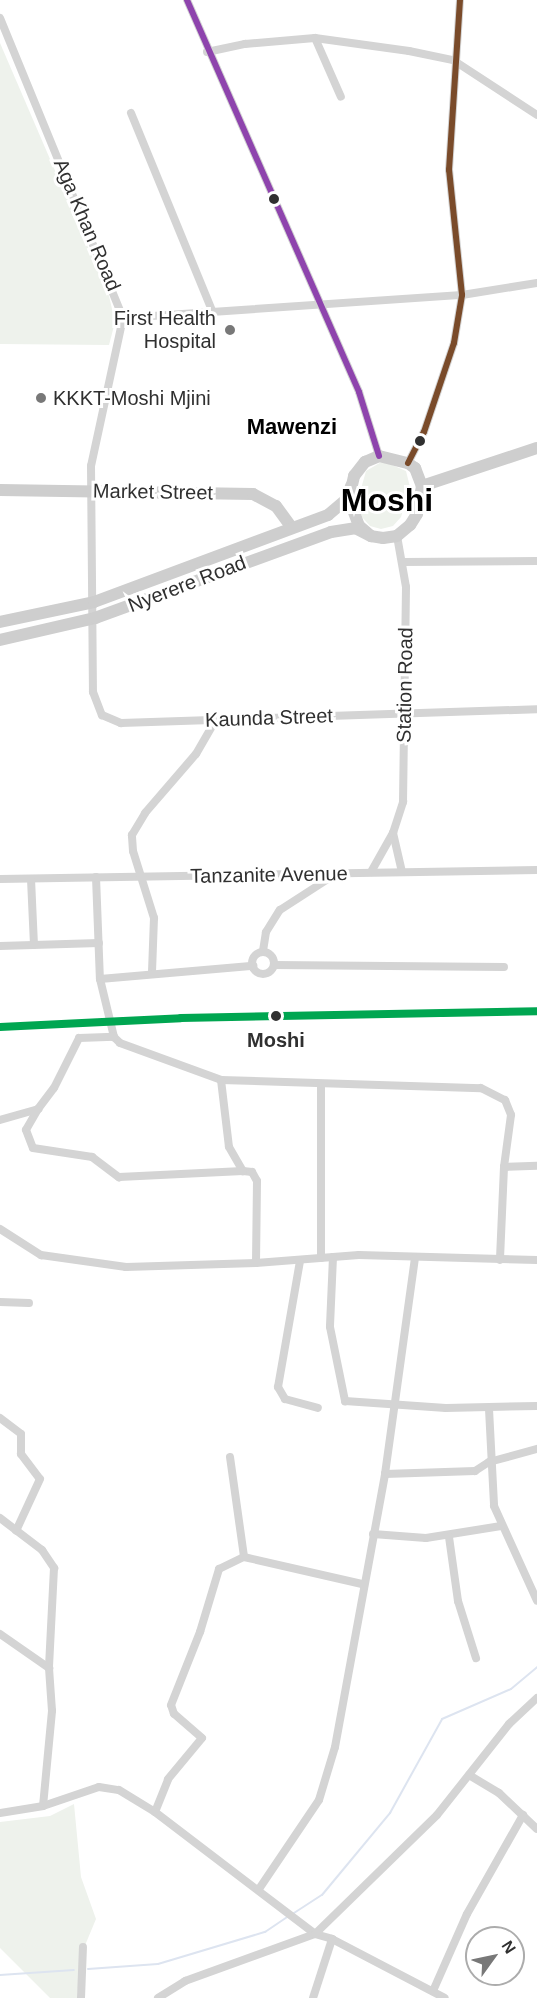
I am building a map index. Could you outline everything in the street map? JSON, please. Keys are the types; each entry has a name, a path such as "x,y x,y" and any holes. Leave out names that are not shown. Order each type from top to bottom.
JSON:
{"main road":[{"path":"422,486 537,448"},
{"path":"379,456 408,463 415,468 422,486 417,514 397,536 371,536 355,519 350,498 351,486 365,462 379,456"},
{"name":"Nyerere Road","path":"0,622 94,602 292,528 337,509 346,500 351,486"},
{"name":"Market Street","path":"0,490 254,494 276,506 292,528"},
{"name":"Nyerere Road","path":"0,640 94,618 331,532 355,528 371,536"}],"street":[{"path":"187,0 207,52 318,306 359,392 379,456"},
{"path":"408,463 424,432 454,344 462,295 449,170 453,60 460,0"},
{"name":"Aga Khan Road","path":"0,18 123,318 98,426 90,490 94,618"},
{"path":"207,52 245,44 315,38 453,60 537,115"},
{"path":"315,38 341,97"},
{"path":"131,113 213,313"},
{"path":"123,318 462,295 537,283"},
{"name":"Station Road","path":"371,872 393,833 403,802 406,712 403,562 397,536"},
{"path":"403,562 537,561"},
{"name":"Kaunda Street","path":"94,618 93,692 102,715 121,723 537,709"},
{"path":"152,972 154,918 132,835 145,813 196,754 216,720"},
{"path":"393,833 402,871"},
{"name":"Tanzanite Avenue","path":"0,879 537,870"},
{"path":"263,951 266,932 280,910 334,875"},
{"path":"96,878 100,979 114,1037 120,1043 221,1080 321,1085 481,1088 494,1092 505,1100 511,1115 504,1167 500,1260"},
{"path":"31,879 34,945"},
{"path":"0,946 99,943"},
{"path":"263,951 272,955 274,964"},
{"path":"253,966 254,956 263,951"},
{"path":"100,979 152,972 253,966 264,974 274,964 504,967"},
{"path":"114,1037 80,1038 54,1088 38,1108 26,1130 33,1148 92,1157 119,1177 252,1172 257,1181 256,1263"},
{"path":"221,1080 226,1138 243,1171"},
{"path":"321,1085 321,1258"},
{"path":"0,1119 38,1108"},
{"path":"504,1167 537,1166"},
{"path":"0,1229 41,1255 126,1266 256,1263 333,1257 537,1260"},
{"path":"333,1257 330,1327 343,1398 348,1403 489,1409 537,1406"},
{"path":"259,1889 319,1800 329,1773 351,1668 362,1584 385,1474 416,1258"},
{"path":"300,1261 278,1387 285,1399 318,1408"},
{"path":"0,1302 29,1303"},
{"path":"489,1409 489,1462 494,1506 501,1526 537,1601"},
{"path":"0,1418 21,1434 21,1454 40,1479 16,1531"},
{"path":"385,1474 475,1471 489,1462 537,1449"},
{"path":"230,1457 244,1557"},
{"path":"0,1518 42,1550 54,1568 50,1668 52,1711 43,1806"},
{"path":"373,1533 414,1539 449,1537 501,1526"},
{"path":"449,1537 459,1601 476,1658"},
{"path":"155,1812 168,1779 202,1738 174,1714 171,1705 200,1632 214,1578 226,1562 244,1557 362,1584"},
{"path":"0,1634 50,1668"},
{"path":"158,1998 185,1981 315,1934 437,1815 518,1713 537,1698"},
{"path":"469,1774 500,1794 537,1829"},
{"path":"0,1813 43,1806 99,1786 119,1790 155,1812 259,1889 315,1934 332,1939 440,1996 466,1914 522,1815"},
{"path":"313,1998 332,1939"},
{"path":"81,1998 83,1947"}],"shaded area":[{"path":"0,43 109,296 115,322 109,345 0,344"},
{"path":"383,461 406,471 410,487 401,517 393,526 381,529 370,526 362,517 357,503 366,471"},
{"path":"74,1804 81,1877 96,1919 81,1955 77,1998 50,1998 0,1948 0,1822 50,1816"}],"waterway":[{"path":"294,1913 322,1895 390,1813 442,1719 511,1689 537,1667"},
{"path":"88,1969 158,1964 265,1932 289,1916"},
{"path":"0,1975 74,1970"}],"transit line":[{"path":"187,0 359,392 379,456"},
{"path":"408,463 424,432 454,343 462,295 449,170 460,0"},
{"path":"0,1027 181,1018 537,1011"}],"place":[{"name":"First Health Hospital","path":"230,330"},
{"name":"KKKT-Moshi Mjini","path":"41,398"},
{"name":"Moshi","path":"276,1016"}],"district":[{"name":"Mawenzi","path":"292,427"},
{"name":"Moshi","path":"387,500"}]}
